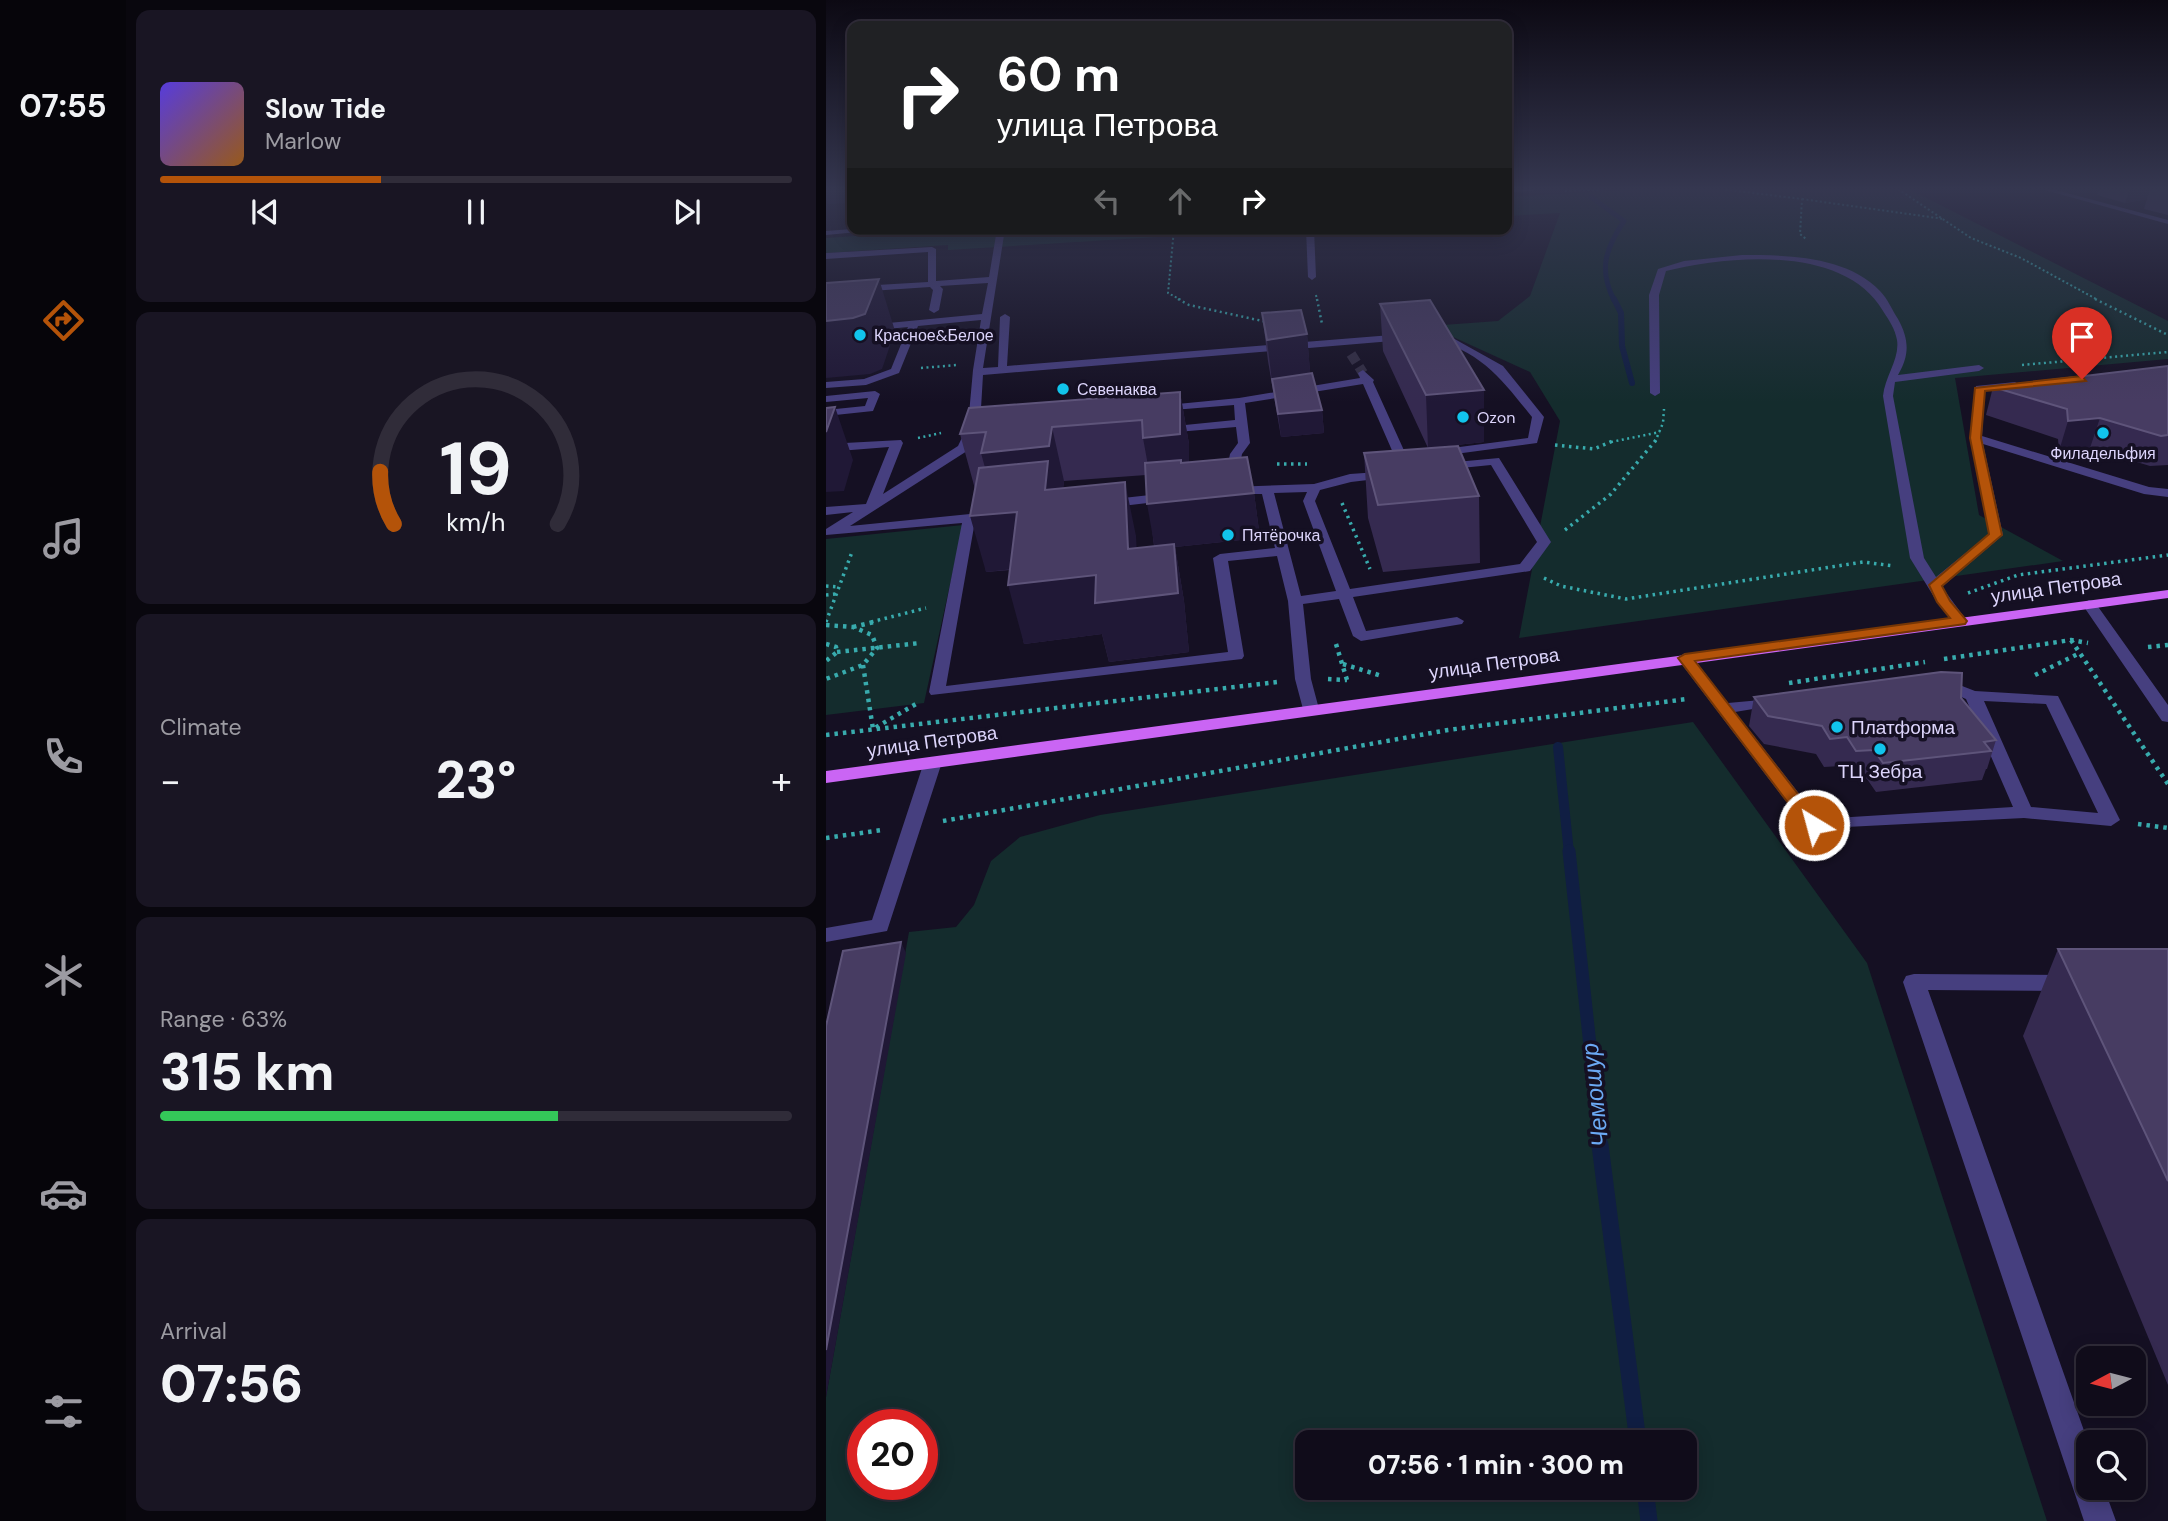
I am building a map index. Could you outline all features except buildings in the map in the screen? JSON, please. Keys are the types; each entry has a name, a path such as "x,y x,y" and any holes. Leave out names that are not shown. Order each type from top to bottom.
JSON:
{"main road":[{"name":"улица Петрова","path":"826,777 2168,594"}],"street":[{"path":"826,265 893,260"},
{"path":"932,284 933,260"},
{"path":"963,449 974,425 978,367 995,260"},
{"path":"1311,260 1312,277"},
{"path":"1655,393 1654,295 1662,269 1696,260"},
{"path":"1772,260 1817,264 1844,273 1877,293 1900,331 1903,359 1890,379 1888,396 1917,558 1944,602 1960,621"},
{"path":"826,291 991,279"},
{"path":"932,284 938,289 934,310"},
{"path":"826,332 985,317"},
{"path":"1002,366 1005,317"},
{"path":"826,385 866,382 895,371 914,324"},
{"path":"978,367 1324,341 1417,337 1447,339 1499,368 1538,417 1533,441 1429,462 1495,461 1544,542 1525,568 1295,601"},
{"path":"982,342 1003,340"},
{"path":"1342,340 1351,354"},
{"path":"1890,379 1979,368"},
{"path":"1141,410 1239,401 1366,377 1402,465"},
{"path":"1935,585 1996,535 1976,438 1980,388 2021,384"},
{"path":"826,399 875,394 869,409 826,413"},
{"path":"1239,401 1244,443 1236,454 1223,492 1315,488 1402,465 1415,456"},
{"path":"974,425 988,424"},
{"path":"1158,431 1241,424"},
{"path":"1976,438 2148,491 2168,493"},
{"path":"826,448 897,443 871,507"},
{"path":"828,534 963,449 977,447"},
{"path":"1267,489 1402,465"},
{"path":"1315,488 1309,501 1361,636 1457,621"},
{"path":"1267,489 1295,601 1303,678 1311,709"},
{"path":"1093,509 1177,496"},
{"path":"826,511 871,507"},
{"path":"828,534 994,515"},
{"path":"969,518 937,692 1237,656 1220,558 1283,551"},
{"path":"2089,604 2168,718"},
{"path":"1685,658 1814,825 2024,812 2111,820 2052,699 1973,696 1935,680 1922,682"},
{"path":"1720,702 1787,692"},
{"path":"1973,696 2024,812"},
{"path":"826,935 880,926 933,762"},
{"path":"2076,1451 1914,982 2088,983"},
{"path":"2093,1500 2100,1521"}],"path":[{"path":"1171,260 1168,293 1189,306 1289,327 1324,341"},
{"path":"2025,260 2125,315 2168,335"},
{"path":"1312,277 1324,332 1342,340"},
{"path":"1979,368 2168,352"},
{"path":"895,371 978,367"},
{"path":"1544,542 1573,525 1631,475 1660,432 1666,412 1655,393"},
{"path":"897,443 974,425"},
{"path":"1533,441 1594,449 1620,438 1660,432"},
{"path":"1333,483 1378,589"},
{"path":"1343,505 1356,503"},
{"path":"860,529 826,624 853,627 872,635 877,648"},
{"path":"1944,602 2018,575 2168,555"},
{"path":"1525,568 1561,586 1626,599 1863,562 1925,570"},
{"path":"826,586 839,587"},
{"path":"826,595 836,594"},
{"path":"853,627 954,600"},
{"path":"1787,692 2071,640 2121,651"},
{"path":"2071,640 2168,784"},
{"path":"826,644 836,647 837,652"},
{"path":"826,661 837,652 893,646"},
{"path":"826,679 863,664 877,648"},
{"path":"1342,663 1382,676"},
{"path":"863,664 873,729"},
{"path":"826,735 1303,678 1347,680 1396,674"},
{"path":"873,729 937,692"},
{"path":"826,838 914,825 1447,730 1720,702"}],"green space":[{"path":"1543,260 2048,260 2168,321 2168,359 1955,378 1979,515 2063,561 1519,638 1560,421 1530,372 1429,326 1498,321 1530,296"},
{"path":"963,525 924,703 826,715 826,539"},
{"path":"1693,722 1867,963 2047,1521 826,1521 826,1397 909,932 956,927 974,905 991,861 1020,837 1100,815"}],"waterway":[{"name":"Чемошур","path":"1606,260 1606,278 1614,300"},
{"name":"Чемошур","path":"1614,299 1621,313 1622,346 1632,383"},
{"name":"Чемошур","path":"1558,747 1569,853"},
{"name":"Чемошур","path":"1569,851 1601,1147"},
{"name":"Чемошур","path":"1600,1145 1636,1430"},
{"name":"Чемошур","path":"1646,1500 1649,1521"}],"tunnel":[{"path":"1351,354 1363,373"}],"place":[{"name":"Красное&Белое","path":"860,335"},
{"name":"Севенаква","path":"1063,389"},
{"name":"Ozon","path":"1463,417"},
{"name":"Филадельфия","path":"2103,433"},
{"name":"Пятёрочка","path":"1228,535"},
{"name":"Платформа","path":"1837,727"},
{"name":"ТЦ Зебра","path":"1880,749"}],"route":[{"path":"1814,825 1685,658 1960,621 1944,602 1935,585 1996,535 1976,438 1980,388 2082,379"}]}
